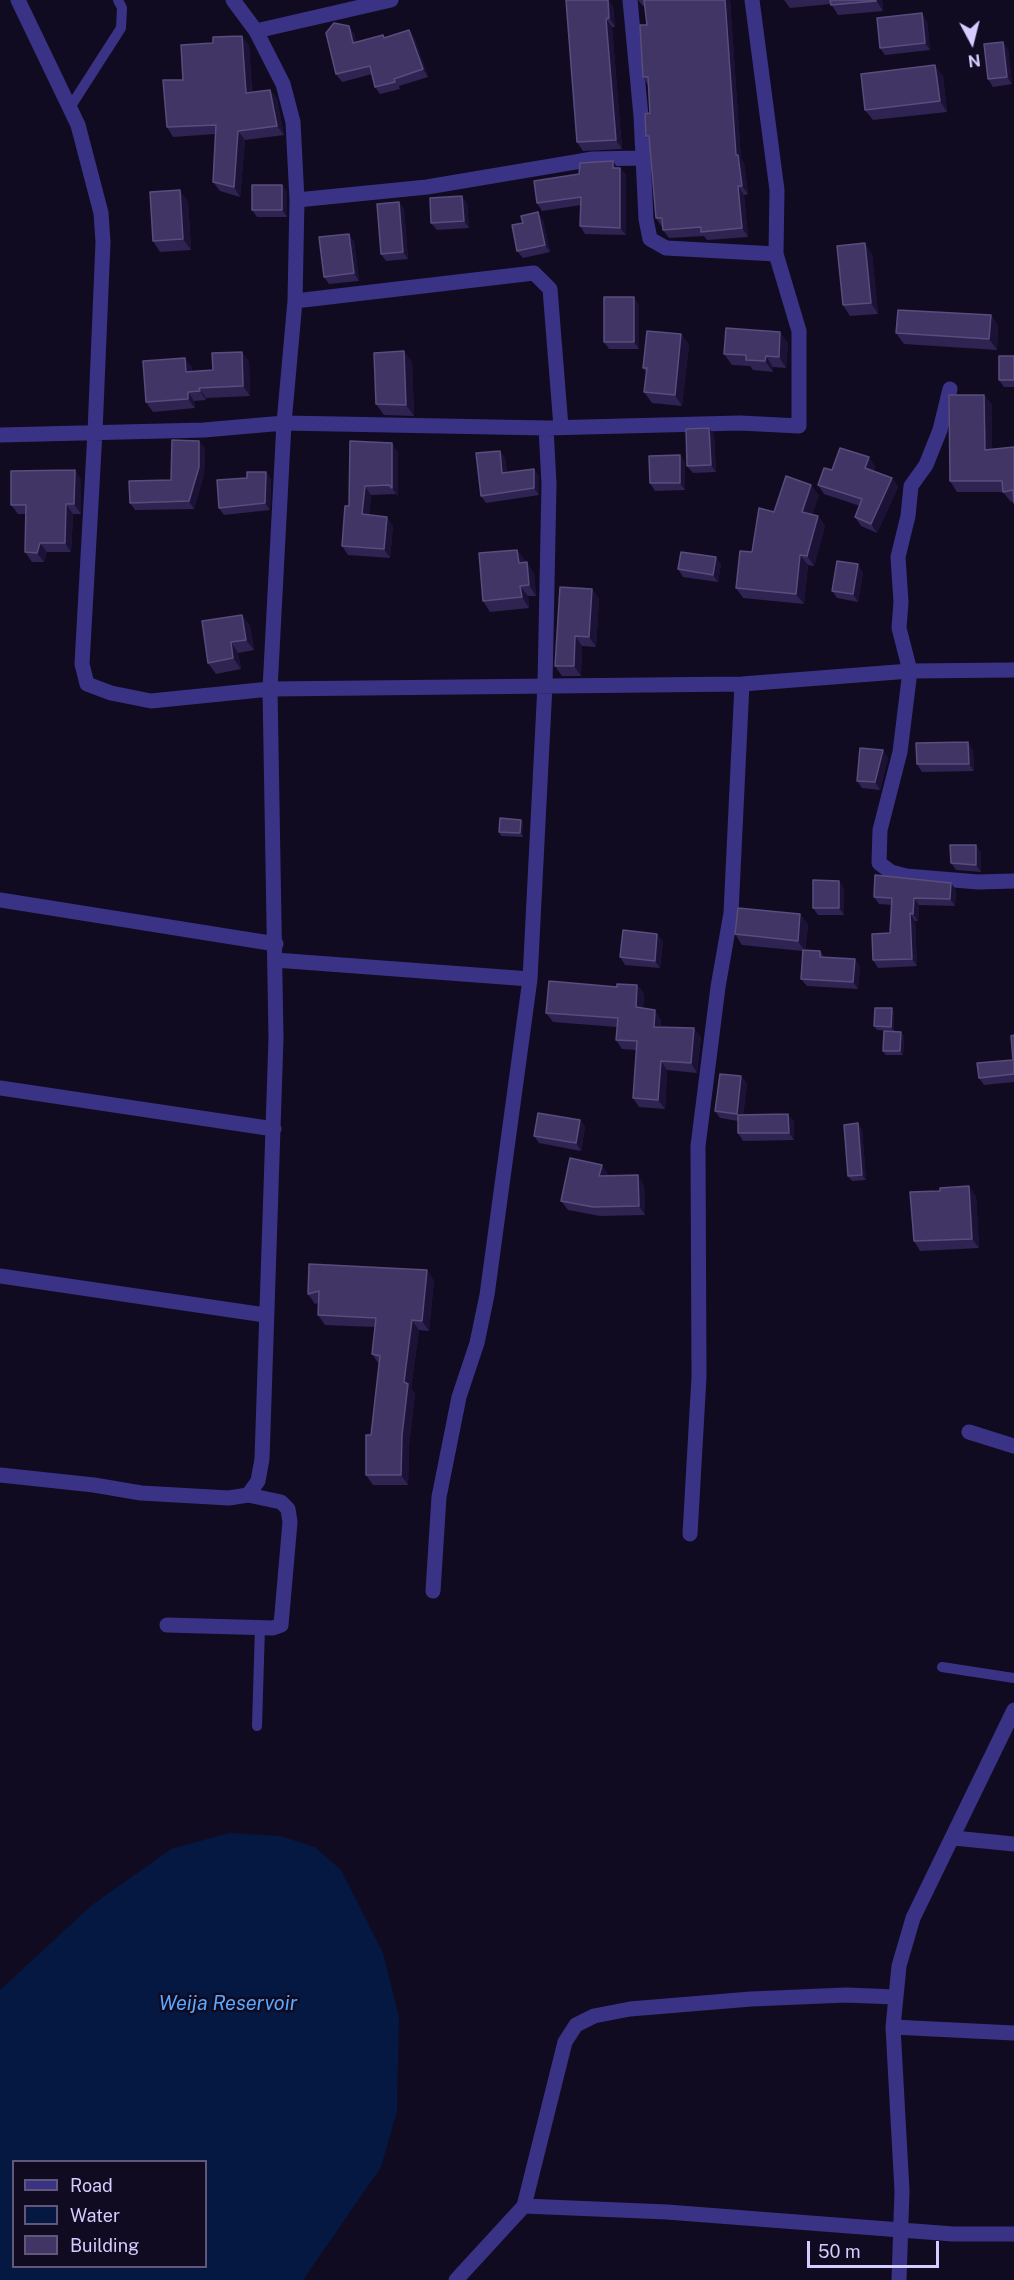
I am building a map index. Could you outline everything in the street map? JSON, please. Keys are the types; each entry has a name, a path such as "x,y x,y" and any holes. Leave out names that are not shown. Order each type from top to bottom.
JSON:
{"street":[{"path":"18,0 85,147 101,213 103,242 95,432 82,664 87,684 111,693 151,701 270,689 742,684 910,671 1014,670"},
{"path":"233,0 256,31 282,84 293,122 297,200 295,301 284,423 270,689 276,944 274,1129 265,1315 262,1459 258,1481 248,1495"},
{"path":"256,31 391,0"},
{"path":"630,0 641,116 641,158 646,219 650,239 666,248 776,254"},
{"path":"0,435 204,430 284,423 553,428 740,423 799,426 799,331 776,254 777,190 752,0"},
{"path":"297,200 428,187 593,159 641,158"},
{"path":"295,301 534,273 550,289 553,428 549,484 545,685 530,979 487,1295 477,1343 459,1397 441,1486 433,1591"},
{"path":"950,389 940,430 926,465 911,486 908,516 898,557 901,602 898,628 910,671 900,752 880,830 879,863 891,872 906,876 978,882 1014,880"},
{"path":"690,1534 699,1377 698,1146 715,1010 731,913 742,684"},
{"path":"0,900 276,944"},
{"path":"275,960 530,979"},
{"path":"0,1088 274,1129"},
{"path":"0,1276 265,1315"},
{"path":"969,1432 1014,1446"},
{"path":"0,1475 94,1485 141,1493 229,1498 248,1495 281,1502 288,1509 290,1522 284,1618 281,1625 260,1627 167,1625"},
{"path":"899,2280 902,2191 893,2027 899,1966 913,1918 954,1838 1014,1710"},
{"path":"954,1838 1014,1844"},
{"path":"456,2280 524,2206 565,2042 576,2025 594,2016 630,2009 751,1999 895,1997"},
{"path":"893,2027 1014,2033"},
{"path":"524,2206 667,2212 900,2231 1014,2234"}],"lane":[{"path":"69,109 121,28 122,8 118,0"},
{"path":"256,1726 260,1627"},
{"path":"942,1667 1014,1677"}],"water":[{"name":"Weija Reservoir","path":"229,1833 280,1836 315,1847 341,1870 383,1953 399,2017 397,2111 381,2167 303,2280 0,2280 0,1990 92,1905 171,1849"}],"building":[{"path":"566,0 608,0 609,18 606,19 616,140 577,142"},
{"path":"644,0 725,0 736,155 738,155 742,186 738,186 742,228 701,232 701,227 663,230 662,218 656,218 649,136 646,136 645,114 650,113 648,77 643,77 640,25 647,25"},
{"path":"830,0 876,0 876,1 831,5"},
{"path":"922,13 925,43 880,48 877,18"},
{"path":"334,23 349,26 353,43 383,35 384,38 409,30 423,69 394,79 395,82 375,87 370,66 336,74 326,33"},
{"path":"242,36 246,93 270,90 277,126 238,131 234,187 213,182 216,125 167,127 163,80 183,80 181,45 213,43 213,37"},
{"path":"1003,42 1007,77 988,79 984,44"},
{"path":"935,65 940,101 865,110 861,74"},
{"path":"613,161 613,168 620,168 620,228 580,226 581,197 537,203 534,181 579,174 580,163"},
{"path":"252,185 282,185 282,210 252,210"},
{"path":"180,190 183,239 153,241 150,192"},
{"path":"462,196 464,221 431,223 430,198"},
{"path":"399,202 403,252 381,254 377,204"},
{"path":"538,212 545,245 517,251 512,225 523,223 521,216"},
{"path":"349,234 354,273 324,277 319,237"},
{"path":"865,243 871,303 843,305 837,246"},
{"path":"604,297 634,297 634,342 604,342"},
{"path":"898,310 991,315 989,339 896,333"},
{"path":"726,328 780,332 779,357 766,356 765,361 746,360 746,355 724,354"},
{"path":"647,331 681,334 675,395 644,392 647,368 643,368"},
{"path":"404,351 406,405 376,404 374,353"},
{"path":"242,352 243,386 199,388 200,391 188,392 188,399 146,402 143,361 185,358 186,372 213,370 212,353"},
{"path":"999,356 1014,356 1014,380 999,380"},
{"path":"949,395 984,395 985,450 1014,447 1014,503 1013,490 1003,492 1002,481 950,481"},
{"path":"709,428 711,465 687,466 686,429"},
{"path":"172,440 199,441 199,467 189,501 130,503 129,481 171,480"},
{"path":"350,441 392,443 392,488 389,485 365,486 362,514 387,517 384,549 342,546 345,506 349,506"},
{"path":"840,448 869,457 865,468 892,478 871,524 855,517 862,499 818,485 824,468 832,470"},
{"path":"500,451 502,473 534,469 534,488 481,496 476,453"},
{"path":"680,455 680,483 650,483 649,456"},
{"path":"75,470 74,504 66,504 65,543 40,543 37,553 25,552 26,505 11,505 11,471"},
{"path":"247,472 266,472 265,503 219,508 217,480 247,478"},
{"path":"786,476 811,485 802,512 818,516 807,556 800,555 796,594 736,588 740,551 752,552 759,508 774,512"},
{"path":"517,550 519,563 527,562 529,585 520,586 522,597 483,601 479,553"},
{"path":"681,552 716,557 713,575 678,569"},
{"path":"837,561 858,564 853,594 832,591"},
{"path":"560,587 592,589 589,637 575,636 574,666 555,666"},
{"path":"242,615 246,640 231,642 233,658 208,663 202,621"},
{"path":"968,742 969,764 917,764 916,743"},
{"path":"860,748 883,750 875,782 857,781"},
{"path":"500,818 521,820 520,833 499,832"},
{"path":"950,845 976,845 976,865 951,863"},
{"path":"875,875 951,883 950,899 914,898 913,914 910,913 912,959 873,960 872,934 890,933 892,898 874,897"},
{"path":"813,880 839,881 839,908 813,908"},
{"path":"738,908 800,914 798,941 735,934"},
{"path":"623,930 657,934 655,961 620,957"},
{"path":"803,950 820,951 820,957 855,959 853,982 801,979"},
{"path":"549,981 617,987 617,984 637,985 636,1007 655,1010 654,1027 694,1028 691,1063 661,1061 658,1100 633,1098 637,1041 616,1040 618,1018 546,1013"},
{"path":"875,1008 892,1008 891,1027 874,1026"},
{"path":"884,1031 901,1032 900,1051 883,1051"},
{"path":"1014,1035 1014,1074 979,1078 977,1063 1013,1060 1011,1036"},
{"path":"720,1074 741,1076 737,1114 715,1111"},
{"path":"538,1113 580,1120 576,1143 534,1136"},
{"path":"788,1114 789,1133 738,1133 738,1115"},
{"path":"858,1123 862,1175 848,1176 844,1125"},
{"path":"570,1158 602,1165 599,1176 638,1175 639,1206 593,1207 561,1201"},
{"path":"969,1186 972,1239 914,1241 910,1192 940,1191 940,1188"},
{"path":"309,1264 427,1270 422,1321 412,1320 404,1382 408,1384 402,1435 401,1475 366,1475 366,1435 371,1435 380,1356 372,1354 376,1318 318,1315 319,1291 308,1294"}]}
